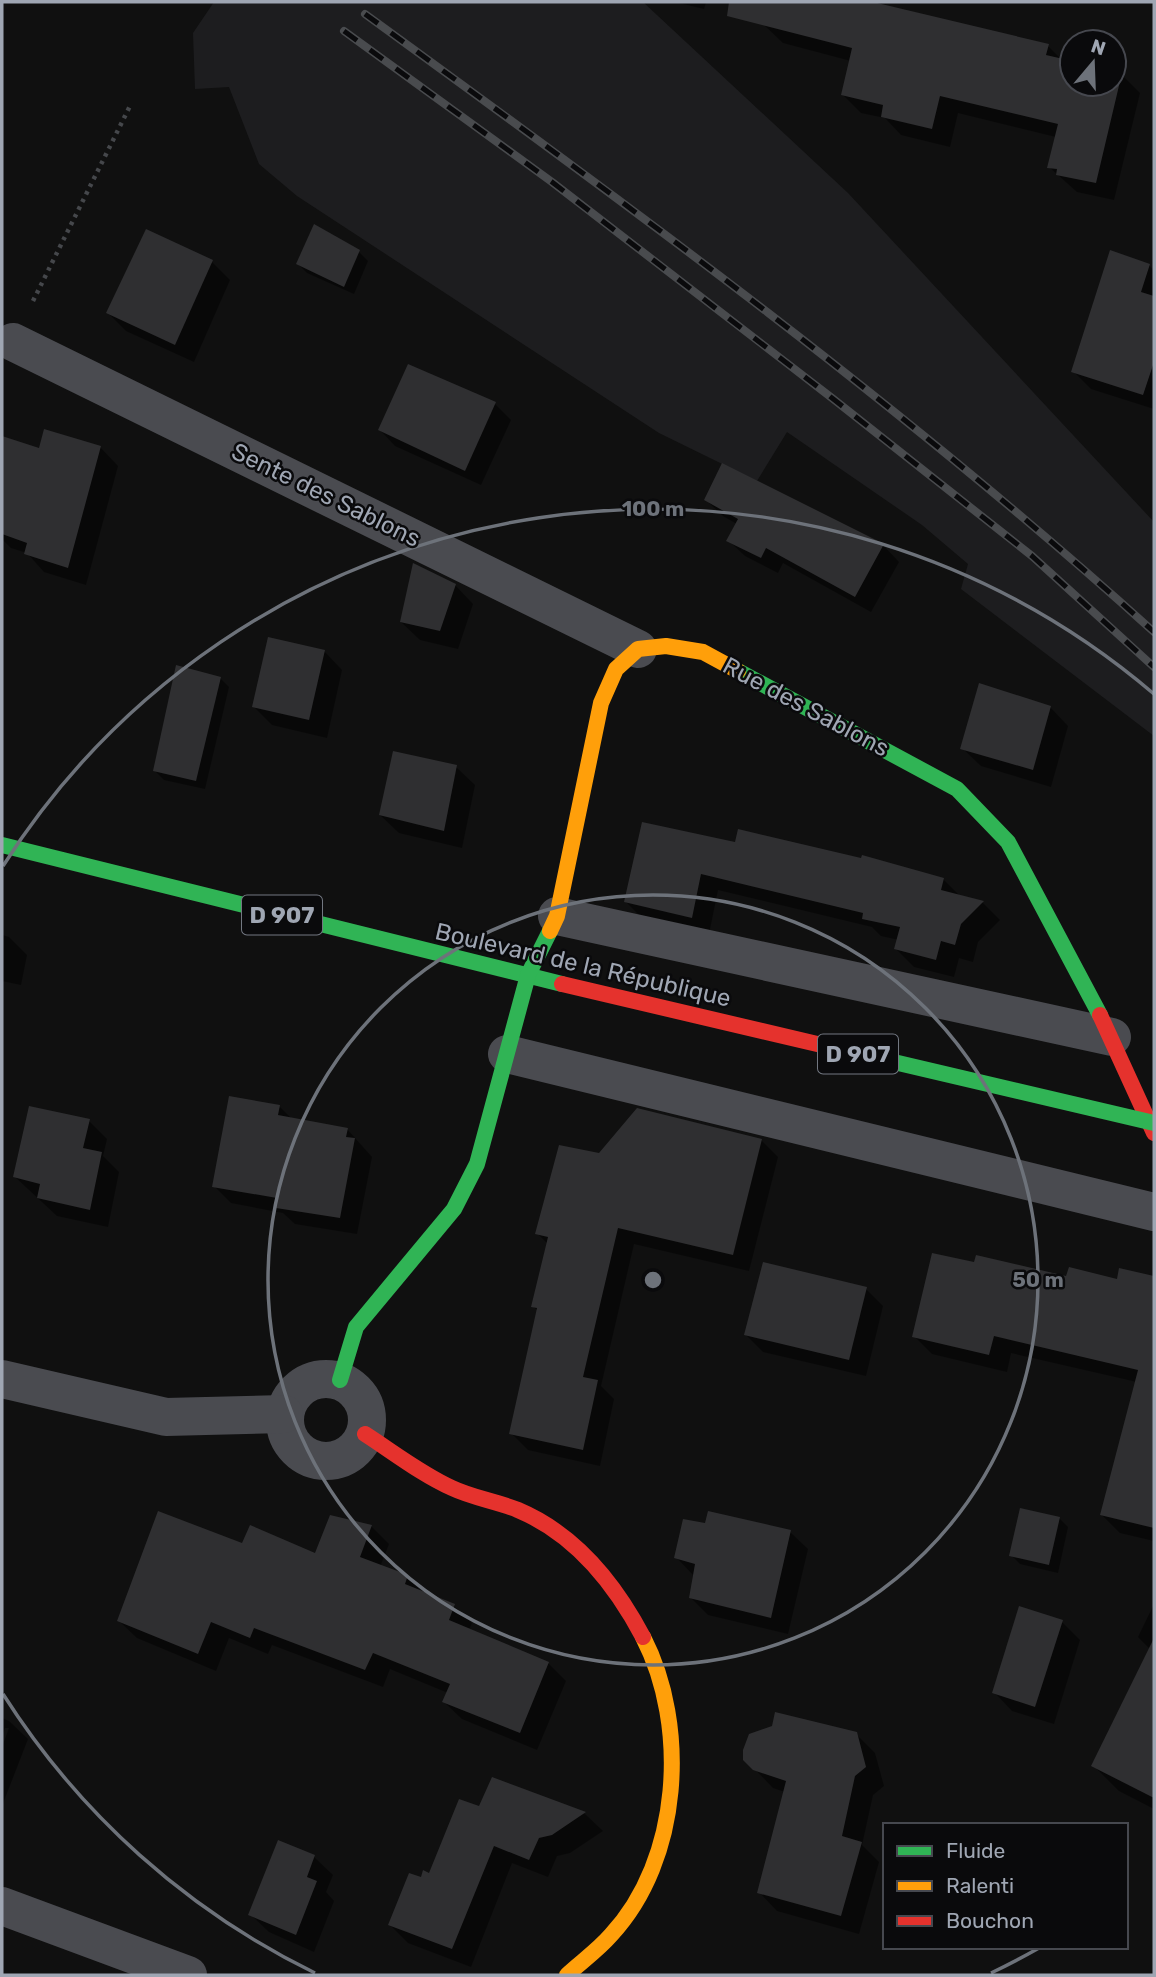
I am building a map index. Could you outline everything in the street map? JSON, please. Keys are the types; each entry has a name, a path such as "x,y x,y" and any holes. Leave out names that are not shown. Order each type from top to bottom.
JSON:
{"street":[{"name":"Sente des Sablons","path":"13,342 638,649"},
{"name":"Rue des Sablons","path":"638,649 666,646 703,652 957,789 1008,842 1112,1037 1154,1133"},
{"path":"340,1380 356,1327 454,1209 478,1164 528,975 557,916 601,703 616,669 638,649"},
{"name":"Boulevard de la République","path":"2,845 562,985 1154,1123"},
{"path":"557,916 1112,1037"},
{"path":"507,1054 1154,1213"},
{"path":"328,1378 340,1380 360,1396 368,1422 365,1434 349,1455 322,1461 309,1458 290,1440 284,1427 284,1414 294,1392 304,1384 328,1378"},
{"path":"2,1379 166,1418 284,1414"},
{"path":"365,1434 448,1486 514,1507 543,1524 586,1557 628,1605 646,1638 668,1703 674,1757 671,1797 657,1855 636,1898 618,1925 582,1965 567,1975"},
{"path":"2,1906 188,1975"}],"path":[{"path":"13,342 131,104"}],"shaded area":[{"path":"214,2 643,2 848,193 1154,522 1154,736 961,589 968,564 922,525 787,432 757,481 659,433 297,196 259,164 229,87 195,89 193,33"}],"building":[{"path":"729,2 873,2 1049,44 1046,55 1058,58 1058,98 1116,98 1096,183 1056,175 1057,169 1047,168 1058,124 940,96 932,129 881,117 883,105 841,95 852,48 727,16"},
{"path":"314,224 360,250 344,287 296,264"},
{"path":"146,229 213,260 175,345 106,313"},
{"path":"1110,250 1150,264 1141,292 1154,296 1154,362 1143,395 1071,372"},
{"path":"408,364 496,402 465,471 378,430"},
{"path":"44,429 101,446 68,568 24,554 27,543 2,534 2,436 39,448"},
{"path":"722,463 884,544 855,597 766,548 761,558 726,541 738,519 704,500"},
{"path":"413,563 456,584 440,631 400,622"},
{"path":"268,637 325,650 309,720 252,707"},
{"path":"176,665 221,677 196,781 153,771"},
{"path":"979,683 1051,706 1033,770 960,749"},
{"path":"393,751 457,765 444,831 379,815"},
{"path":"642,822 735,842 738,829 861,858 862,855 944,878 941,890 984,901 961,924 955,945 941,941 936,960 894,949 900,927 862,919 863,913 701,874 692,918 624,902"},
{"path":"229,1096 280,1105 278,1115 348,1128 346,1137 355,1138 340,1218 276,1208 277,1198 212,1187"},
{"path":"29,1106 90,1119 83,1148 102,1152 90,1210 37,1198 40,1184 13,1177"},
{"path":"637,1108 762,1139 733,1255 618,1228 583,1377 598,1380 583,1450 509,1434 537,1308 531,1307 548,1237 535,1234 559,1145 599,1153"},
{"path":"932,1253 974,1262 976,1255 1066,1276 1069,1267 1117,1279 1119,1268 1154,1276 1154,1528 1100,1515 1138,1370 994,1336 989,1355 912,1337"},
{"path":"763,1262 867,1287 849,1360 744,1335"},
{"path":"1020,1508 1060,1517 1049,1565 1009,1556"},
{"path":"158,1511 242,1543 250,1525 315,1553 330,1515 372,1525 360,1557 408,1575 405,1584 455,1604 449,1620 549,1662 520,1733 442,1702 450,1684 373,1653 365,1670 254,1628 250,1638 211,1622 198,1654 117,1621"},
{"path":"708,1511 791,1530 771,1618 689,1598 695,1564 674,1558 683,1519 705,1523"},
{"path":"1019,1606 1063,1620 1035,1707 992,1693"},
{"path":"1154,1638 1154,1798 1091,1766"},
{"path":"775,1712 857,1732 866,1767 855,1776 842,1836 862,1842 841,1916 757,1893 786,1781 753,1770 743,1760 743,1750 749,1734 772,1726"},
{"path":"492,1777 586,1812 552,1835 539,1838 529,1860 494,1846 452,1949 388,1925 409,1873 421,1877 423,1870 429,1873 459,1799 479,1806"},
{"path":"278,1840 315,1855 307,1877 317,1881 296,1935 248,1915"}],"railway":[{"path":"365,14 768,312 964,468 1154,632"},
{"path":"344,31 552,182 832,398 1032,556 1154,667"}],"traffic: fast":[{"path":"738,671 957,789 1008,842 1100,1015"},
{"path":"2,845 562,984"},
{"path":"340,1380 356,1327 454,1209 477,1164 528,975 550,931"},
{"path":"830,1047 1154,1123"}],"traffic: slow":[{"path":"550,931 557,916 601,703 616,669 638,649 666,646 703,652 738,671"},
{"path":"567,1975 611,1935 634,1904 652,1869 664,1831 672,1751 658,1672 643,1637"}],"traffic: jam":[{"path":"562,984 830,1047"},
{"path":"1100,1015 1154,1133"},
{"path":"365,1434 418,1470 452,1488 518,1510 558,1533 606,1580 643,1637"}]}
